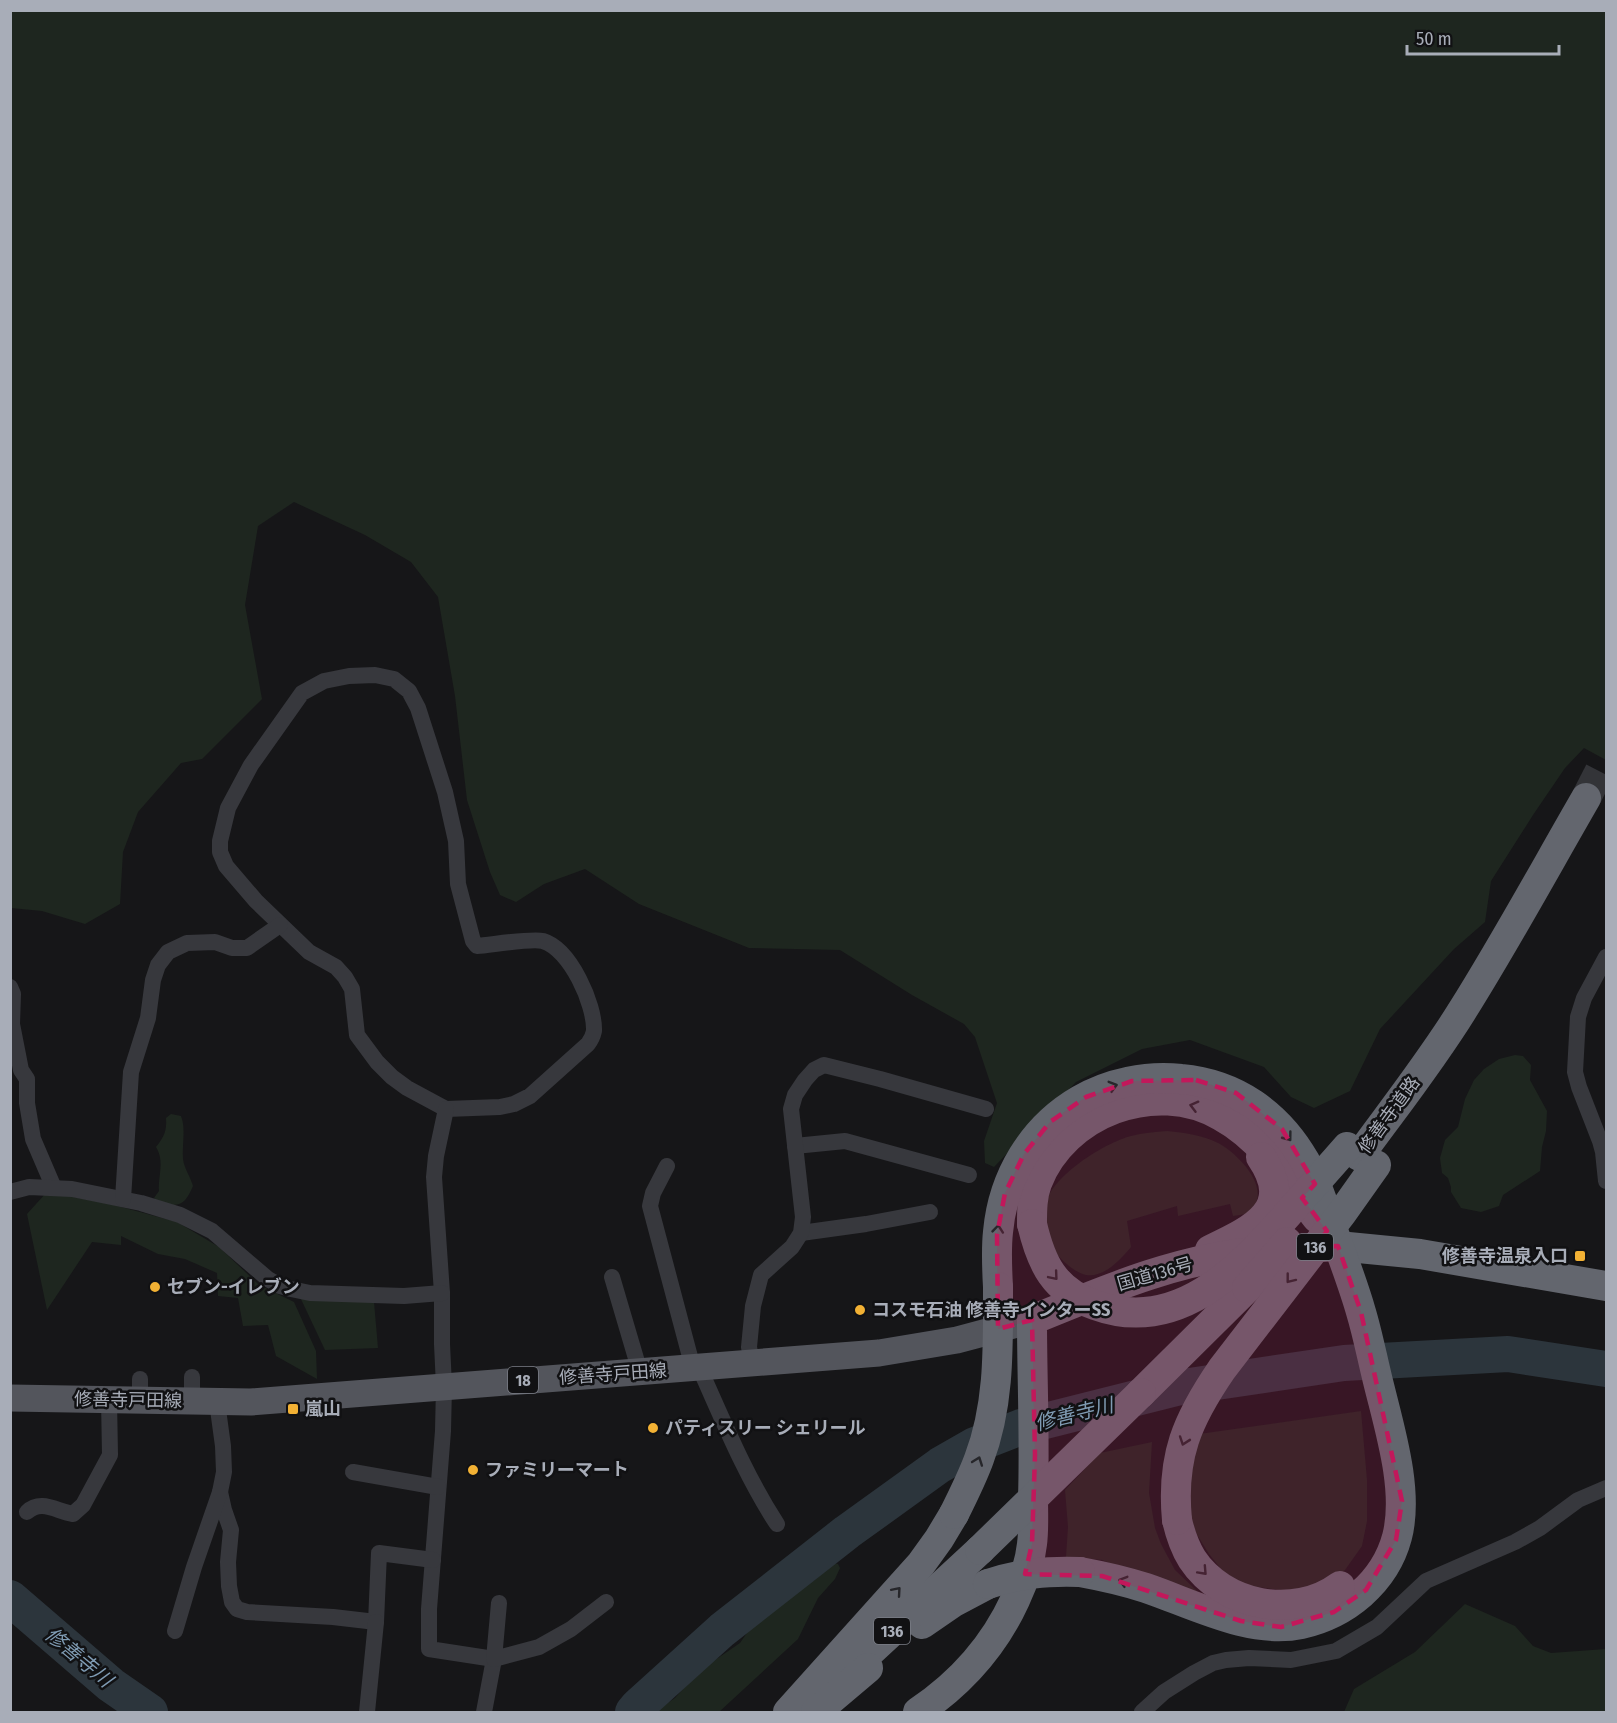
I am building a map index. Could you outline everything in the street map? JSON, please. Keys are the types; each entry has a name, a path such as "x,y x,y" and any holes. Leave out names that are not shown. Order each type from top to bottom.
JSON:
{"highway":[{"name":"修善寺道路","path":"805,1713 980,1550 1200,1337 1247,1288 1361,1156 1461,1013 1586,798"},
{"path":"1376,1399 1384,1488 1380,1521 1371,1550 1361,1566 1331,1593 1293,1604 1273,1605 1254,1602 1236,1597 1213,1582 1192,1560 1183,1542 1177,1520 1175,1478 1179,1456 1194,1414 1206,1392 1361,1156 1384,1102 1443,1023 1542,873"},
{"path":"788,1713 921,1564 954,1514 980,1456 994,1399 997,1371 997,1235 1000,1214 1013,1172 1036,1137 1066,1108 1105,1088 1132,1081 1174,1078 1196,1080 1236,1093 1253,1103 1282,1129 1306,1164 1338,1246 1356,1313 1376,1399 1399,1477 1402,1501 1401,1521 1396,1540 1389,1558 1378,1575 1351,1603 1334,1612 1300,1624 1281,1627 1219,1615 1124,1581 1080,1572 1034,1572 1012,1576 988,1584 954,1602 916,1628 816,1713"},
{"path":"1338,1246 1274,1161 1257,1143 1220,1115 1197,1106 1173,1101 1152,1100 1111,1110 1075,1131 1048,1163 1037,1183 1032,1204 1032,1224 1044,1263 1070,1292 1086,1302 1105,1309 1143,1312 1164,1309 1194,1298 1225,1277 1269,1234 1361,1156"},
{"path":"1181,1264 1252,1228 1261,1221 1274,1200 1273,1179 1266,1164 1239,1128"},
{"name":"国道136号","path":"1032,1320 1114,1286 1181,1264 1253,1252 1338,1246 1420,1254 1606,1286"},
{"path":"918,1713 946,1692 982,1656 996,1637 1020,1588 1032,1544 1035,1455 1032,1320"}],"main road":[{"name":"修善寺戸田線","path":"10,1398 109,1400 140,1389 201,1393 251,1402 879,1353 957,1340 1032,1320"}],"street":[{"path":"375,675 394,679 409,691 418,708 445,792 456,841 458,884 473,941 477,946 540,940 553,946 569,964 583,987 593,1018 594,1034 588,1044 530,1096 514,1104 500,1107 446,1109 407,1088 377,1062 357,1035 352,989 345,977 336,967 309,952 280,925 226,866 220,852 220,841 228,808 251,765 302,693 324,681 349,676 375,675"},
{"path":"123,1199 131,1072 148,1018 153,980 158,964 168,952 187,942 215,942 232,948 247,948 280,925"},
{"path":"1606,957 1584,998 1578,1017 1575,1072 1579,1087 1601,1127 1606,1181"},
{"path":"10,987 13,994 12,1024 21,1070 27,1079 27,1103 33,1138 54,1188"},
{"path":"752,1363 749,1347 753,1306 761,1275 792,1247 801,1233 803,1217 791,1109 795,1095 814,1070 824,1065 986,1109"},
{"path":"446,1109 434,1177 442,1293 444,1386 429,1609 429,1649 494,1659 539,1647 571,1629 606,1602"},
{"path":"795,1146 845,1141 969,1174"},
{"path":"667,1166 653,1193 650,1206 696,1368 766,1508 777,1524"},
{"path":"10,1192 29,1187 72,1189 141,1203 180,1215 212,1231 268,1279 280,1286 310,1293 352,1295 404,1296 442,1293"},
{"path":"801,1233 930,1212"},
{"path":"612,1277 640,1372"},
{"path":"175,1631 220,1492 224,1472 223,1446 201,1393"},
{"path":"27,1512 32,1507 43,1505 73,1514 83,1505 110,1455 109,1400"},
{"path":"353,1472 438,1487"},
{"path":"1142,1713 1164,1692 1194,1672 1214,1663 1249,1659 1291,1660 1336,1651 1377,1627 1426,1581 1515,1542 1540,1528 1578,1500 1606,1488"},
{"path":"220,1492 236,1544 229,1586 232,1602 237,1609 247,1612 376,1622"},
{"path":"367,1713 376,1622 376,1552 433,1560"},
{"path":"484,1713 494,1659 500,1603"}],"highlighted area":[{"path":"1196,1080 1236,1093 1282,1129 1315,1184 1302,1198 1327,1231 1315,1247 1338,1246 1361,1312 1402,1501 1396,1540 1366,1590 1334,1612 1281,1627 1241,1621 1102,1576 1025,1574 1032,1544 1035,1455 1032,1320 998,1329 997,1235 1005,1193 1024,1154 1050,1122 1086,1097 1132,1081"}],"shaded area":[{"path":"10,11 1606,11 1606,760 1584,748 1565,768 1491,881 1485,922 1454,949 1380,1029 1350,1091 1314,1108 1291,1097 1264,1067 1190,1040 1142,1049 1076,1082 994,1167 985,1163 984,1141 997,1103 975,1037 964,1024 840,950 749,948 639,904 585,869 544,884 516,902 500,895 490,872 467,800 455,696 438,597 411,562 365,535 294,502 258,526 245,605 262,699 202,759 181,763 138,812 123,852 120,904 85,924 42,911 11,908"},
{"path":"1515,1055 1523,1056 1531,1065 1530,1080 1547,1111 1540,1171 1503,1195 1499,1206 1481,1212 1461,1208 1451,1192 1448,1178 1442,1173 1440,1158 1445,1140 1458,1127 1465,1099 1474,1080 1484,1069 1499,1059"},
{"path":"171,1114 181,1116 184,1131 183,1159 193,1186 187,1198 176,1205 158,1204 154,1198 159,1191 160,1169 160,1158 156,1147 164,1134 166,1118"},
{"path":"1167,1131 1206,1138 1225,1147 1241,1161 1254,1179 1257,1198 1254,1206 1248,1213 1233,1216 1230,1204 1178,1216 1177,1206 1127,1221 1131,1247 1106,1271 1086,1275 1070,1267 1049,1243 1045,1206 1049,1195 1067,1173 1107,1146 1131,1136"},
{"path":"46,1193 114,1205 177,1222 219,1247 259,1285 294,1302 316,1351 317,1379 276,1356 268,1325 243,1326 238,1298 218,1296 217,1273 185,1259 158,1254 121,1236 121,1245 92,1242 47,1310 27,1214"},
{"path":"300,1297 374,1302 378,1348 325,1350"},
{"path":"1361,1411 1367,1480 1367,1521 1362,1546 1345,1570 1324,1586 1300,1593 1243,1585 1225,1574 1196,1533 1187,1505 1186,1469 1199,1434"},
{"path":"1152,1442 1149,1493 1155,1528 1175,1570 1197,1591 1198,1595 1139,1576 1102,1560 1066,1557 1068,1527 1065,1490 1100,1453"},
{"path":"830,1562 838,1564 840,1568 835,1579 818,1598 798,1639 719,1712 654,1712 675,1698 699,1671 740,1643 756,1620 775,1600 815,1580"},
{"path":"1465,1604 1515,1626 1533,1646 1551,1653 1606,1649 1606,1712 1344,1712 1354,1689 1415,1652"}],"waterway":[{"name":"修善寺川","path":"633,1712 722,1630 847,1532 940,1465 975,1445 1021,1427 1176,1388 1344,1363 1508,1354 1606,1369"},
{"name":"修善寺川","path":"10,1598 111,1685 150,1712"}],"tunnel":[{"path":"1586,798 1606,759"}],"place":[{"name":"修善寺温泉入口","path":"1580,1256"},
{"name":"セブン-イレブン","path":"155,1287"},
{"name":"コスモ石油 修善寺インターSS","path":"860,1310"},
{"name":"嵐山","path":"293,1409"},
{"name":"パティスリー シェリール","path":"653,1428"},
{"name":"ファミリーマート","path":"473,1470"}]}
